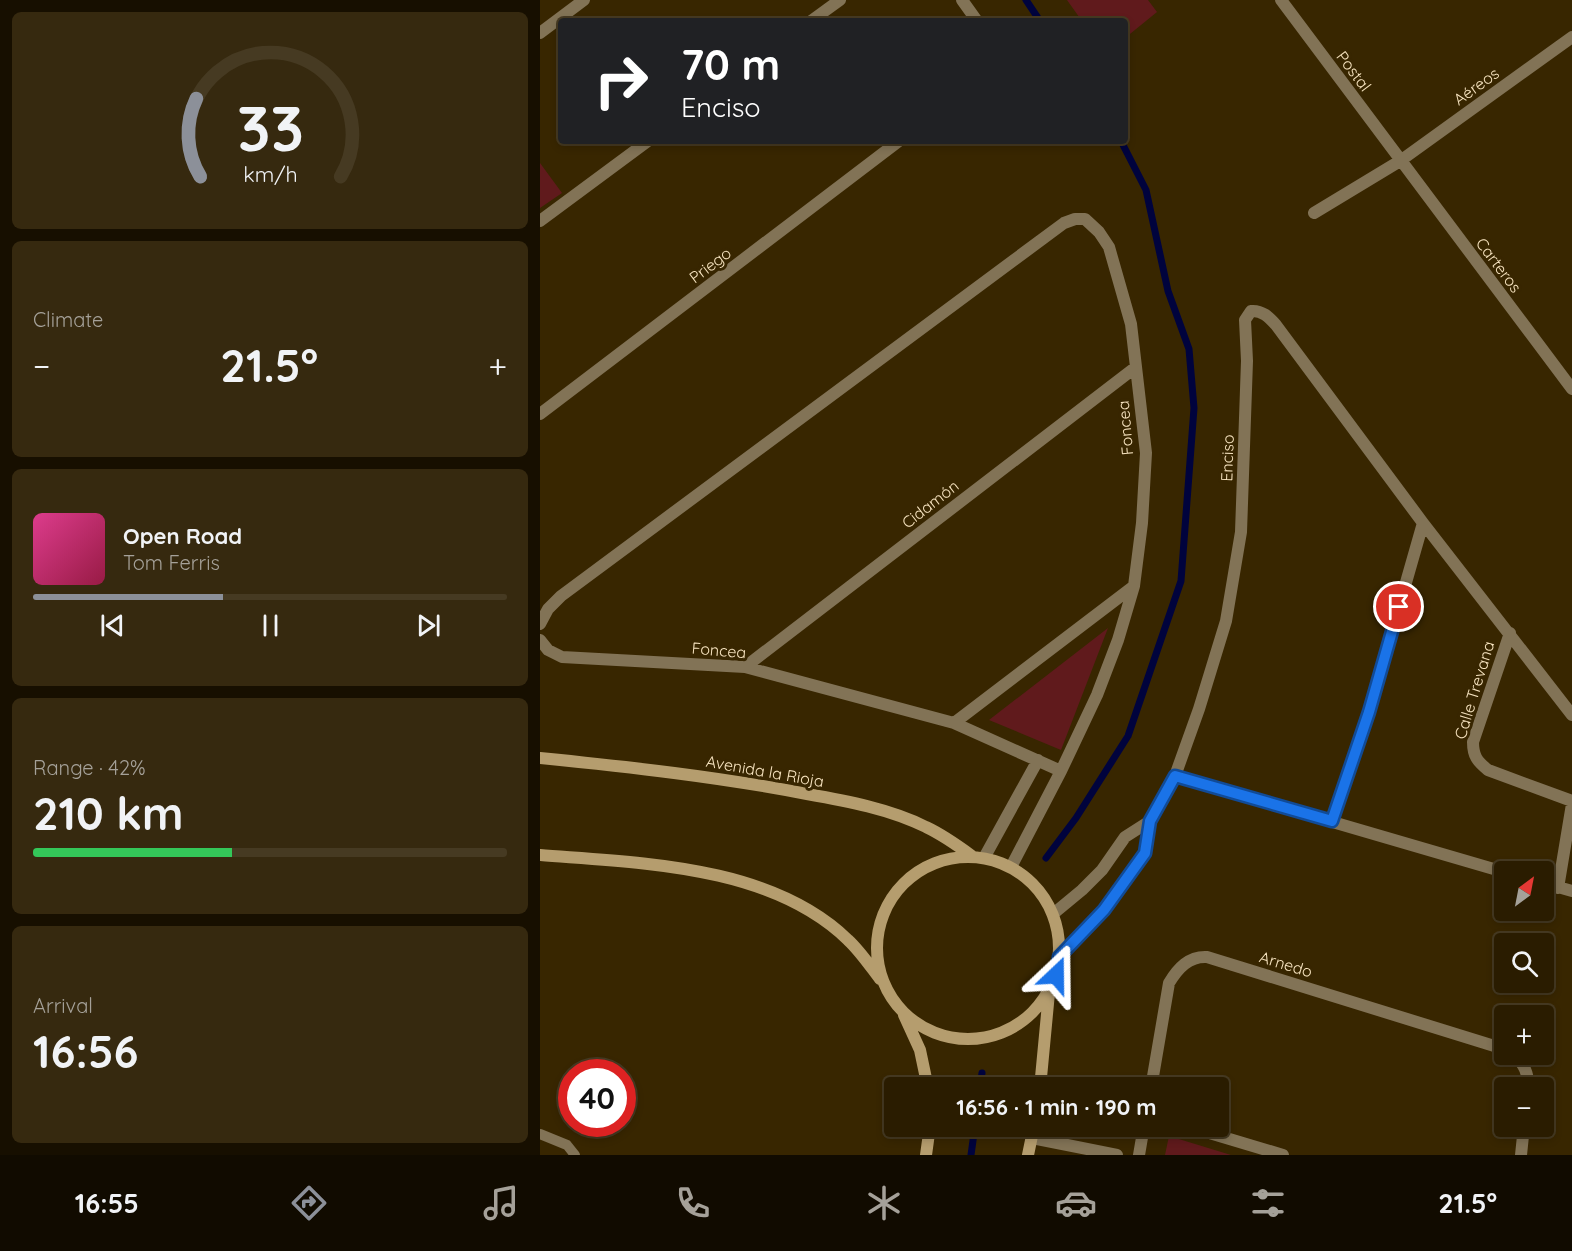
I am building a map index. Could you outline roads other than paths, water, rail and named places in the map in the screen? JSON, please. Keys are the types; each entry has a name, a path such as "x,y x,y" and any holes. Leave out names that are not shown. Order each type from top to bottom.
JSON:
{"street":[{"path":"560,18 584,0"},
{"path":"816,18 840,0"},
{"path":"962,0 974,18"},
{"name":"Postal","path":"1281,0 1400,161"},
{"path":"540,33 558,20"},
{"name":"Aéreos","path":"1314,213 1400,161 1572,37"},
{"path":"540,221 644,144"},
{"name":"Priego","path":"540,414 895,144"},
{"name":"Carteros","path":"1400,161 1572,389"},
{"name":"Foncea","path":"540,624 548,609 561,596 1064,223 1075,219 1085,219 1099,232 1109,247 1131,324 1146,453 1142,523 1134,586 1118,640 1061,771 954,723 745,667 562,657 548,650 540,640"},
{"name":"Enciso","path":"1175,776 1199,709 1226,621 1241,532 1247,361 1245,320 1249,312 1254,310 1267,316 1276,325 1423,523 1572,715"},
{"name":"Cidamón","path":"745,667 1136,367"},
{"path":"1332,821 1369,712 1423,523"},
{"path":"954,723 1134,586"},
{"name":"Calle Trevana","path":"1510,633 1473,742 1473,753 1478,762 1488,770 1572,802"},
{"name":"Avenida la Rioja","path":"540,758 665,771 834,799 900,816 946,837 978,857"},
{"path":"978,857 1038,760"},
{"path":"1011,867 1061,771"},
{"path":"1059,957 1104,910 1145,853 1150,821 1175,776 1494,869"},
{"path":"1558,888 1572,802"},
{"path":"1053,914 1102,870 1125,837 1150,821"},
{"path":"540,855 629,862 720,876 769,891 815,913 849,940 902,1011 921,1050 926,1077"},
{"path":"885,986 877,960 878,934 885,908 900,886 921,869 945,859 978,857 1011,867 1029,879 1043,895 1053,914 1059,935 1059,957 1056,975 1049,992 1031,1015 1008,1031 981,1039 952,1038 925,1028 902,1011"},
{"path":"1554,887 1572,891"},
{"name":"Arnedo","path":"1152,1077 1169,982 1176,971 1198,956 1494,1046"},
{"path":"1041,1077 1049,992"},
{"path":"926,1155 928,1137"},
{"path":"1028,1155 1032,1137"},
{"path":"1051,1137 1117,1155"},
{"path":"1139,1155 1142,1137"},
{"path":"1223,1137 1283,1155"},
{"path":"1521,1155 1523,1137"}],"lane":[{"path":"540,1134 567,1146 575,1155"}],"waterway":[{"path":"1026,0 1038,18"},
{"path":"1046,858 1076,818 1128,736 1181,581 1194,408 1189,349 1168,291 1146,190 1123,144"},
{"path":"981,1077 982,1073"},
{"path":"971,1155 973,1137"}]}
